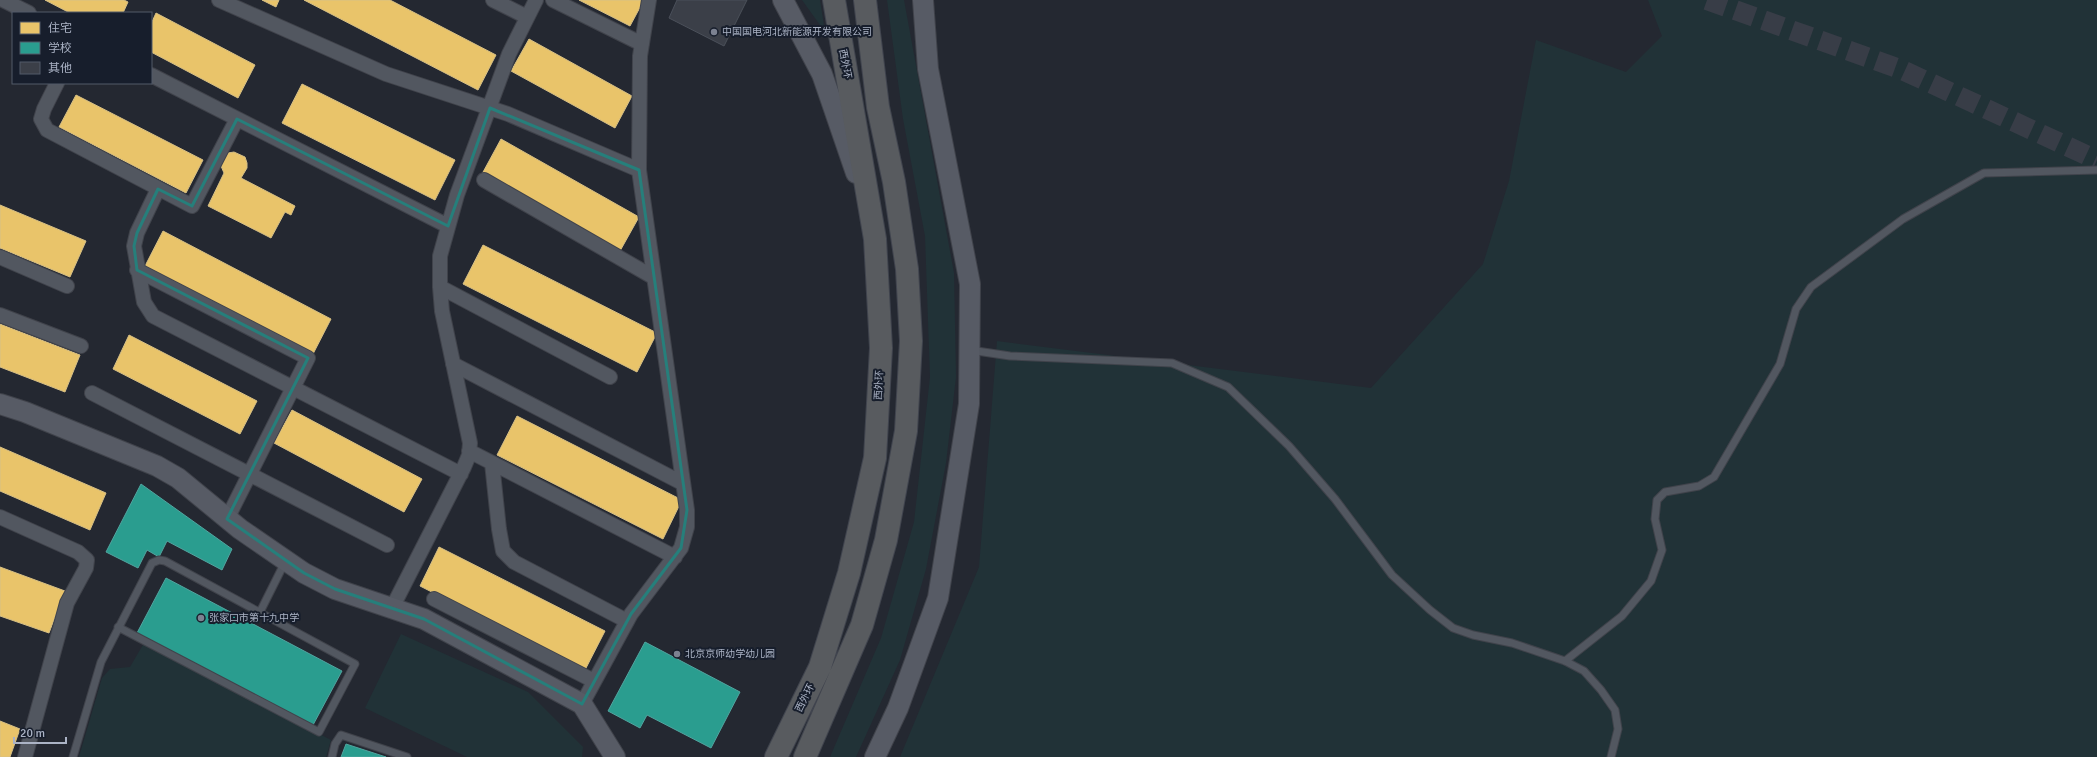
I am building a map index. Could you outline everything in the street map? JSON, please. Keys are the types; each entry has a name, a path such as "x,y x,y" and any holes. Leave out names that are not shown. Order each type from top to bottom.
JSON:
{"highway":[{"name":"西外环","path":"776,757 820,667 849,573 875,458 881,348 875,239 834,0"},
{"path":"805,757 862,625 886,540 906,431 910,342 907,269 894,182 878,107 865,0"}],"main road":[{"path":"783,0 822,74 854,163 876,253"},
{"path":"875,757 898,708 938,598 969,404 970,284 928,68 922,0"},
{"path":"0,404 25,412 157,466 178,478 227,518 286,561 335,589 424,619 582,704 615,757"}],"street":[{"path":"3,0 27,12"},
{"path":"219,0 386,74 508,114 639,170"},
{"path":"493,0 527,17"},
{"path":"392,608 461,474 469,451 470,443 442,311 440,256 457,195 509,54 536,0"},
{"path":"553,0 642,44"},
{"path":"582,704 627,621 682,548 687,527 687,510 639,170 642,44 649,0"},
{"path":"152,76 448,226"},
{"path":"56,84 44,109 42,119 47,130 192,206 237,119"},
{"path":"484,180 654,277"},
{"path":"158,189 137,233 134,246 137,270 144,302 153,316 461,474"},
{"path":"0,258 67,286"},
{"path":"137,270 308,358 227,518"},
{"path":"440,287 610,377"},
{"path":"0,315 81,346"},
{"path":"453,364 682,482"},
{"path":"92,393 387,545"},
{"path":"469,451 675,557"},
{"path":"492,463 498,529 503,551 514,562 627,621"},
{"path":"0,517 78,552 87,560 86,568 67,603 26,757"},
{"path":"434,599 594,681"}],"lane":[{"path":"1565,661 1622,616 1651,581 1662,550 1655,519 1657,500 1665,492 1699,486 1714,477 1780,364 1796,309 1811,287 1903,220 1984,173 2097,170"},
{"path":"970,350 1010,356 1172,363 1228,387 1289,446 1335,499 1392,575 1430,610 1453,628 1473,635 1512,643 1565,661 1584,672 1601,690 1615,710 1618,730 1611,757"},
{"path":"73,757 101,662 118,627 152,563 159,560 165,561 355,664 319,732 118,627"},
{"path":"260,612 286,561"},
{"path":"332,757 335,744 341,735 406,757"}],"highlighted area":[{"path":"490,108 639,170 687,510 681,548 631,614 582,704 424,619 335,589 304,573 227,519 308,358 137,270 134,246 137,233 158,189 192,206 237,119 448,226"}],"shaded area":[{"path":"802,0 820,0 825,32"},
{"path":"887,0 904,0 954,273 956,377 946,463 926,569 900,660 856,757 830,757 881,638 914,522 930,377 925,236 903,119"},
{"path":"1648,0 2097,0 2097,757 900,757 979,567 997,341 1371,388 1483,264 1509,181 1536,40 1626,72 1662,36"},
{"path":"401,634 528,692 583,747 582,757 467,757 365,708"},
{"path":"144,643 331,740 326,757 79,757 102,678 110,669 130,667"}],"building: 住宅":[{"path":"45,0 124,0 128,2 123,12 68,12"},
{"path":"262,0 279,0 276,7"},
{"path":"304,0 390,0 496,55 478,90"},
{"path":"579,0 644,0 630,26"},
{"path":"156,13 255,65 238,98 152,53 152,22"},
{"path":"529,39 632,96 615,128 511,71"},
{"path":"302,84 455,160 435,200 282,123"},
{"path":"76,95 203,160 186,193 59,127"},
{"path":"501,139 639,217 620,251 482,174"},
{"path":"234,152 245,157 247,163 247,168 241,178 295,206 291,215 285,212 271,238 208,206 224,173 221,166 222,162 228,153"},
{"path":"0,205 86,241 70,277 0,248"},
{"path":"163,231 331,319 313,354 145,266"},
{"path":"483,245 657,333 637,372 463,284"},
{"path":"0,324 80,355 65,392 0,367"},
{"path":"129,335 257,401 240,434 113,369"},
{"path":"292,410 422,479 404,512 274,443"},
{"path":"517,416 682,500 663,539 497,455"},
{"path":"0,447 106,493 90,530 0,491"},
{"path":"439,547 605,631 585,670 420,586"},
{"path":"0,567 65,591 49,633 0,616"},
{"path":"0,721 20,729 10,757 0,757"}],"building: 学校":[{"path":"141,484 232,549 222,570 167,541 159,557 147,550 138,568 106,552"},
{"path":"166,578 342,671 313,725 137,633"},
{"path":"645,642 740,692 711,748 647,715 640,728 608,711"},
{"path":"346,744 386,757 341,757"}],"building: 其他":[{"name":"中国国电河北新能源开发有限公司","path":"677,0 747,0 724,46 669,18"}],"tunnel":[{"path":"1707,0 1900,69 2097,160"}],"place":[{"name":"中国国电河北新能源开发有限公司","path":"714,32"},
{"name":"张家口市第十九中学","path":"201,618"},
{"name":"北京京师幼学幼儿园","path":"677,654"}]}
